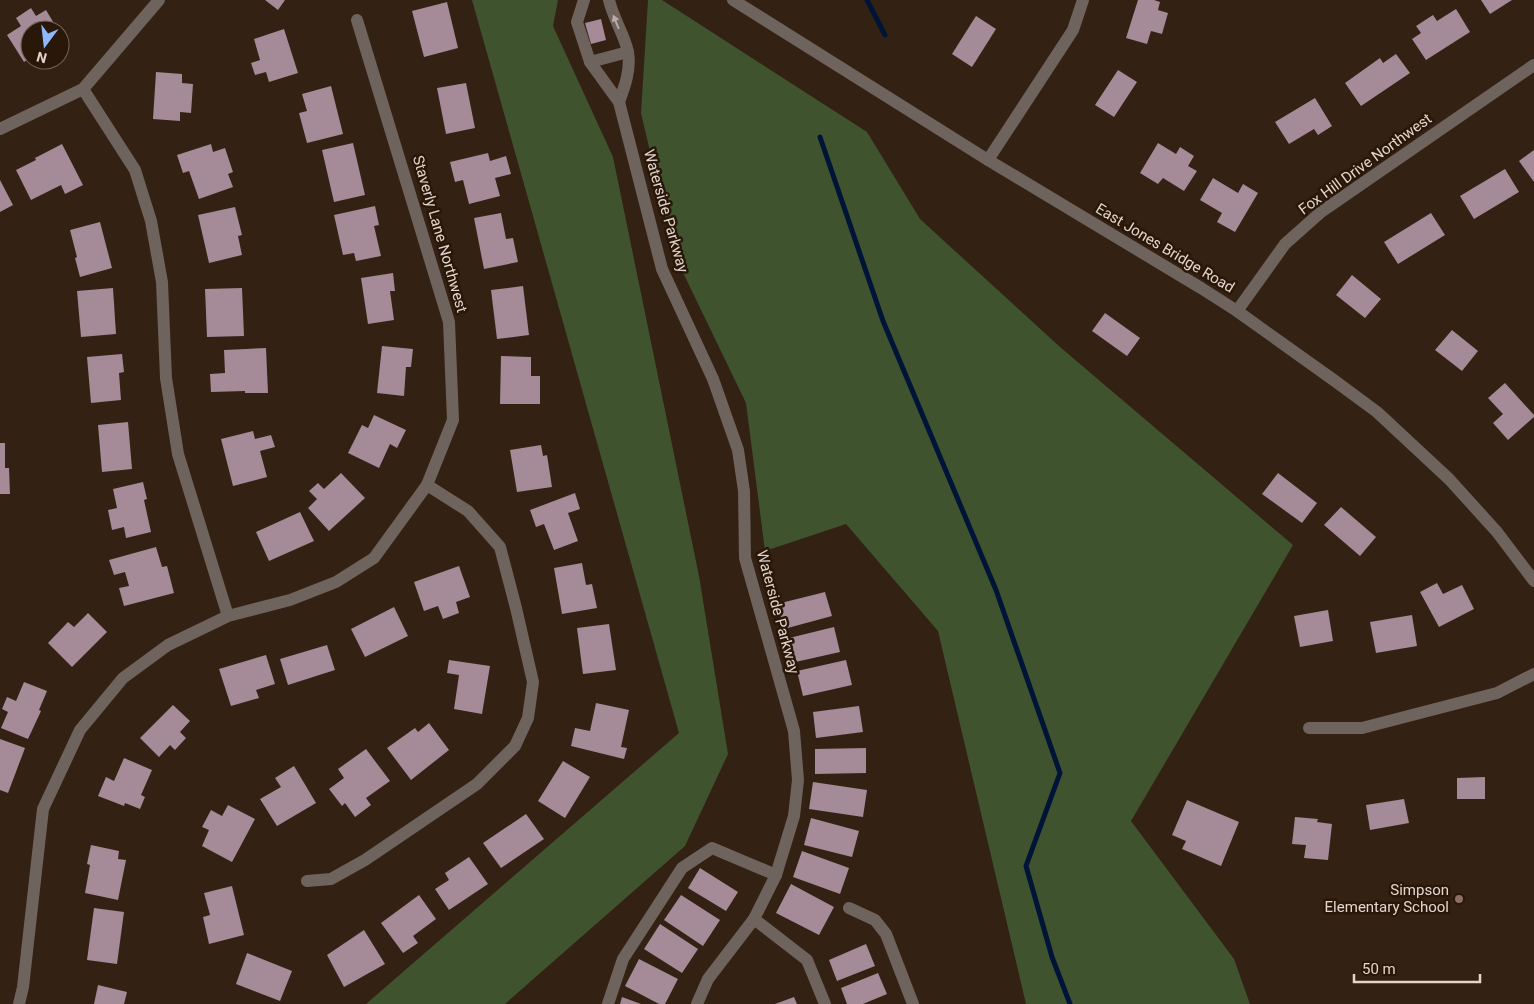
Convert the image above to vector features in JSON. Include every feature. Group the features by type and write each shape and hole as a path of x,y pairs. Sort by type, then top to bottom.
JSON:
{"street":[{"path":"0,129 83,89 160,0"},
{"name":"Waterside Parkway","path":"584,0 577,22 590,62 619,102 662,269 713,379 738,450 744,491 745,558 794,731 798,780 794,816 776,875 754,920 708,979 698,1004"},
{"path":"609,0 628,52 628,80 619,102"},
{"name":"East Jones Bridge Road","path":"733,0 988,160 1237,311 1377,412 1449,479 1497,532 1534,581"},
{"path":"988,160 1073,30 1082,0"},
{"name":"Staverly Lane Northwest","path":"19,1004 24,987 43,809 80,730 123,678 168,645 228,616 290,600 336,582 374,558 427,485 453,420 449,322 357,20"},
{"path":"590,62 628,52"},
{"name":"Fox Hill Drive Northwest","path":"1237,311 1285,244 1321,212 1534,65"},
{"path":"83,89 135,170 151,221 162,282 166,378 178,454 228,616"},
{"path":"307,881 331,879 366,860 477,784 515,746 528,718 533,682 500,547 468,511 427,485"},
{"path":"1309,728 1362,728 1498,694 1534,674"},
{"path":"608,1004 623,959 682,868 712,848 776,875"},
{"path":"849,908 875,920 886,934 914,1004"},
{"path":"754,920 808,960 825,1004"}],"green space":[{"path":"472,0 558,0 553,26 613,157 699,576 728,754 685,846 505,1004 366,1004 679,733"},
{"path":"648,0 662,0 867,132 920,219 1060,347 1293,545 1131,821 1234,959 1250,1004 1026,1004 938,631 846,524 765,551 746,403 674,254 641,113"}],"building":[{"path":"265,0 285,0 278,10"},
{"path":"1138,0 1160,2 1158,10 1168,13 1162,34 1151,31 1147,44 1126,38"},
{"path":"1481,0 1512,0 1490,14"},
{"path":"447,2 458,48 424,57 412,11"},
{"path":"31,8 36,16 46,10 52,20 20,20 20,24 16,18"},
{"path":"1456,9 1470,32 1426,60 1412,39 1421,33 1416,26 1433,15 1437,21"},
{"path":"976,16 996,29 972,67 952,54"},
{"path":"601,19 606,40 591,44 585,23"},
{"path":"20,27 20,56 7,35"},
{"path":"284,29 298,73 269,82 266,72 255,75 251,63 260,60 254,39"},
{"path":"1396,54 1410,73 1361,106 1345,83 1380,58 1383,63"},
{"path":"1118,70 1137,82 1114,117 1095,105"},
{"path":"156,72 182,74 182,83 193,84 191,113 180,112 180,121 153,119"},
{"path":"466,83 475,128 446,134 437,88"},
{"path":"331,86 343,134 307,143 299,113 307,111 302,94"},
{"path":"1315,98 1332,126 1318,135 1314,129 1289,144 1275,122"},
{"path":"353,143 365,195 334,202 322,150"},
{"path":"1158,143 1176,154 1180,147 1194,156 1188,166 1197,171 1184,191 1163,178 1158,184 1140,173"},
{"path":"62,144 83,185 65,194 61,185 31,200 16,170"},
{"path":"211,144 213,152 225,148 233,172 228,174 233,187 199,199 189,171 183,173 177,155"},
{"path":"1534,150 1534,182 1519,161"},
{"path":"488,153 490,161 506,156 511,174 495,178 500,196 469,204 463,180 455,182 450,162"},
{"path":"1505,169 1519,192 1474,219 1460,196"},
{"path":"1213,178 1238,193 1243,184 1258,193 1235,232 1217,222 1222,213 1200,200"},
{"path":"0,180 13,205 0,212"},
{"path":"375,206 379,225 374,226 381,256 356,261 354,253 343,255 334,215"},
{"path":"235,207 242,235 238,236 242,255 209,263 198,215"},
{"path":"501,213 506,239 513,238 518,262 484,269 474,218"},
{"path":"1431,213 1445,235 1398,264 1384,242"},
{"path":"100,222 112,268 80,277 70,230"},
{"path":"393,273 395,291 390,291 394,320 368,324 361,278"},
{"path":"1352,275 1381,299 1365,318 1336,295"},
{"path":"523,286 529,335 497,339 491,290"},
{"path":"113,288 116,334 81,337 77,291"},
{"path":"242,288 244,336 207,337 205,289"},
{"path":"1105,313 1140,338 1127,356 1092,331"},
{"path":"1452,330 1478,351 1462,371 1435,350"},
{"path":"382,346 413,349 411,367 406,367 404,396 377,393"},
{"path":"266,348 268,393 245,393 245,391 211,392 210,374 225,373 224,350"},
{"path":"122,354 124,372 119,373 121,400 91,403 87,357"},
{"path":"501,356 531,357 531,376 540,376 540,404 500,404"},
{"path":"1505,383 1534,415 1508,440 1493,423 1503,414 1488,398"},
{"path":"374,415 406,430 397,448 390,444 379,468 348,453 362,425 368,428"},
{"path":"128,422 132,469 102,472 98,425"},
{"path":"253,431 255,439 271,435 275,447 260,451 267,477 233,486 221,439"},
{"path":"0,443 5,443 5,468 9,468 10,494 0,494"},
{"path":"541,445 543,456 547,455 552,487 517,492 510,450"},
{"path":"341,473 365,498 329,531 308,508 317,499 309,491 318,483 324,489"},
{"path":"1278,473 1317,503 1302,523 1262,494"},
{"path":"143,482 147,499 144,500 151,532 126,538 124,527 112,530 108,510 117,508 113,489"},
{"path":"575,493 580,509 568,513 578,541 554,550 544,524 536,527 530,510"},
{"path":"1341,507 1376,537 1360,556 1324,525"},
{"path":"300,512 314,541 269,561 256,532"},
{"path":"156,547 162,567 167,566 174,593 124,606 119,588 129,586 125,572 114,575 109,560"},
{"path":"582,563 586,585 592,584 597,608 562,614 554,568"},
{"path":"459,566 470,597 456,602 459,613 443,619 438,606 424,611 414,582"},
{"path":"1437,583 1443,594 1462,585 1474,609 1439,627 1420,592"},
{"path":"825,592 832,616 784,629 777,604"},
{"path":"394,607 408,636 365,657 351,629"},
{"path":"1328,610 1333,641 1300,647 1294,616"},
{"path":"88,613 107,632 72,667 48,643 68,622 74,627"},
{"path":"1412,615 1417,646 1376,653 1370,622"},
{"path":"609,624 616,670 583,674 577,628"},
{"path":"834,627 840,652 791,663 785,639"},
{"path":"327,645 335,670 288,685 280,659"},
{"path":"266,655 275,684 256,690 259,698 231,706 219,669"},
{"path":"449,660 490,666 482,714 454,709 459,675 447,673"},
{"path":"846,660 852,685 803,696 797,671"},
{"path":"24,682 47,691 39,710 41,711 28,739 1,728 8,712 2,709 7,697 16,701"},
{"path":"596,703 629,710 621,747 627,748 624,759 571,746 575,728 590,731"},
{"path":"173,705 190,721 180,732 186,738 175,750 170,745 159,757 140,738"},
{"path":"859,706 863,732 816,738 813,712"},
{"path":"429,723 449,750 411,780 387,748 415,728 418,732"},
{"path":"0,739 25,748 8,793 0,790"},
{"path":"866,748 866,773 815,774 815,749"},
{"path":"366,749 390,781 366,798 371,805 355,817 345,803 342,806 329,789 344,778 338,769"},
{"path":"124,758 152,770 141,795 145,797 140,809 125,803 124,806 98,796 106,777 114,781"},
{"path":"563,761 590,777 565,818 538,801"},
{"path":"294,766 316,803 277,826 260,799 281,787 275,778"},
{"path":"1485,777 1485,799 1457,799 1457,778"},
{"path":"813,782 867,790 863,817 809,809"},
{"path":"1404,799 1409,823 1370,830 1366,805"},
{"path":"1187,800 1239,822 1221,866 1182,849 1186,841 1172,835"},
{"path":"228,805 255,819 232,862 202,846 209,830 202,827 211,810 222,816"},
{"path":"526,814 544,839 501,868 483,843"},
{"path":"1295,817 1318,819 1317,822 1332,824 1328,860 1304,858 1306,845 1292,844"},
{"path":"811,818 859,831 852,857 804,845"},
{"path":"91,845 119,851 118,859 126,860 118,900 85,893 90,865 87,864"},
{"path":"802,851 849,868 840,894 793,877"},
{"path":"469,857 488,884 449,910 435,889 449,880 445,873"},
{"path":"700,868 738,892 726,911 688,888"},
{"path":"791,884 834,907 819,935 776,913"},
{"path":"232,886 244,935 209,944 203,917 210,915 204,893"},
{"path":"419,895 436,919 413,936 418,943 403,953 381,923"},
{"path":"681,895 720,920 703,946 664,920"},
{"path":"94,908 124,912 117,964 87,960"},
{"path":"660,924 698,949 682,973 644,949"},
{"path":"364,930 385,964 344,987 327,955"},
{"path":"866,944 875,966 837,981 829,960"},
{"path":"247,953 292,971 280,1001 236,984"},
{"path":"639,959 678,979 665,1004 659,1004 625,986"},
{"path":"878,973 887,994 863,1004 847,1004 841,988"},
{"path":"98,985 127,992 124,1004 94,1004"},
{"path":"622,997 641,1004 620,1004"},
{"path":"794,997 797,1004 775,1004"}],"waterway":[{"path":"867,0 885,35"},
{"path":"820,137 883,321 996,590 1060,773 1026,866 1052,957 1070,1004"}],"place":[{"name":"Simpson Elementary School","path":"1459,899"}]}
